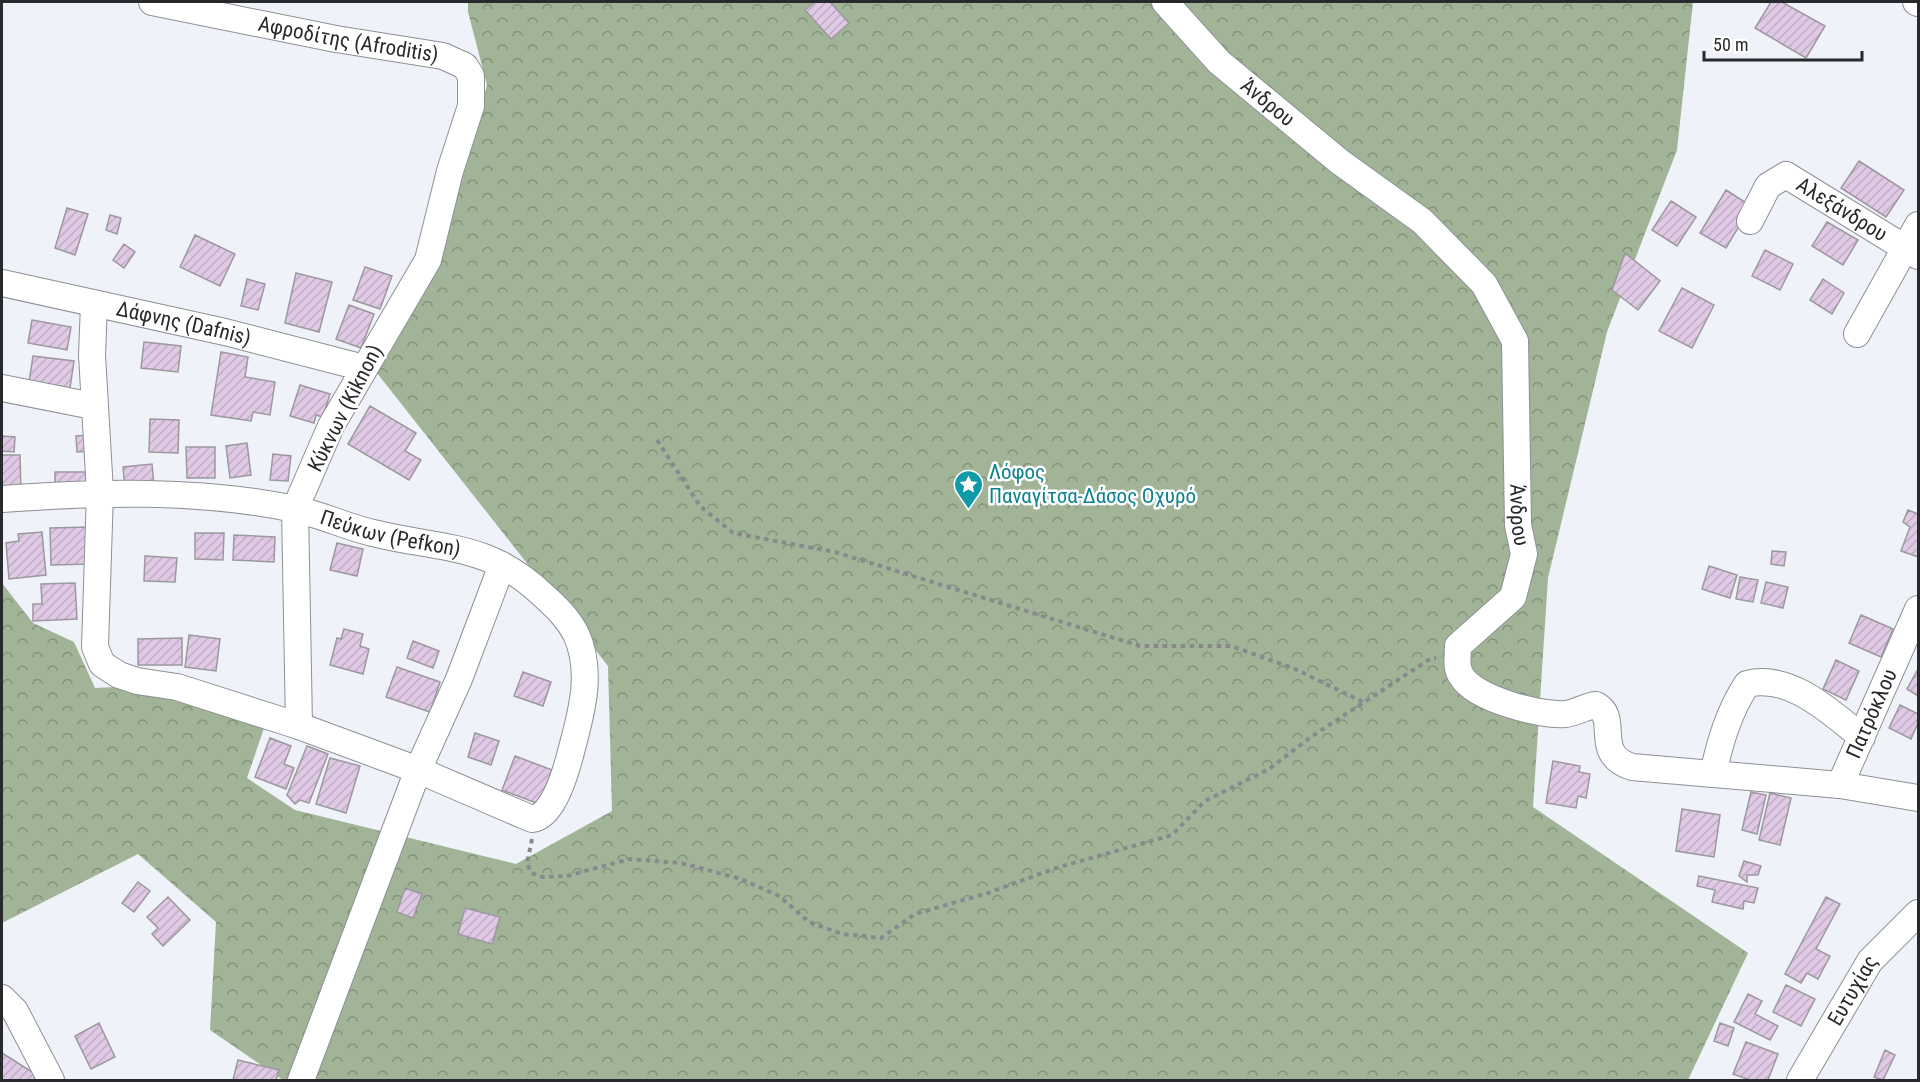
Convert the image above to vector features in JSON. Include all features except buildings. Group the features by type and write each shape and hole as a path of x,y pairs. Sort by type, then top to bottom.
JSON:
{"street":[{"name":"Αφροδίτης (Afroditis)","path":"152,2 336,39 457,60 465,66 471,76 471,106"},
{"name":"Άνδρου","path":"1165,2 1219,62 1340,162 1422,221 1485,284 1515,341 1518,525 1524,554 1513,597 1458,646"},
{"name":"Κύκνων (Kiknon)","path":"299,726 295,509 331,426 428,260 450,171 471,106"},
{"name":"Αλεξάνδρου","path":"1750,221 1768,186 1786,175 1913,252"},
{"path":"1857,334 1913,252 1918,225"},
{"name":"Δάφνης (Dafnis)","path":"2,283 225,332 364,368"},
{"path":"94,304 93,406 100,492 95,647 102,664 119,675 137,681 177,687 299,726 418,770 526,817 546,810"},
{"path":"2,388 93,406"},
{"name":"Πεύκων (Pefkon)","path":"2,499 100,492 218,499 295,509 374,534 469,550 523,576 561,612 575,632 582,649 584,701 570,756 546,810"},
{"path":"301,1080 418,770 459,679 502,565"},
{"name":"Πατρόκλου","path":"1840,785 1912,641 1918,609"},
{"path":"1458,646 1457,668 1460,676 1468,686 1482,693 1546,714 1579,712 1592,705 1600,708 1606,720 1608,746 1612,756 1620,763 1632,767 1840,785 1918,798"},
{"path":"1713,774 1720,744 1737,700 1747,684 1762,680 1788,687 1818,703 1862,737"},
{"name":"Ευτυχίας","path":"1800,1080 1870,960 1918,913"},
{"path":"2,998 15,1011 51,1080"}],"path":[{"path":"657,440 700,506 733,533 835,552 1140,646 1231,646 1293,668 1363,702"},
{"path":"546,810 530,848 527,863 531,873 543,877 567,876 630,859 681,863 741,879 779,896 809,922 842,934 881,938 915,914 988,893 1056,868 1172,835 1205,801 1269,769 1363,702 1430,659 1441,658 1458,646"}],"green space":[{"path":"468,2 1693,2 1677,150 1607,332 1548,578 1533,807 1748,953 1688,1080 283,1080 210,1030 216,922 138,854 2,923 2,583 33,623 74,642 95,688 158,685 264,728 247,778 295,810 516,864 612,811 608,666 373,368 454,205 487,85 468,12"}],"place":[{"name":"Λόφος Παναγίτσα-Δάσος Οχυρό","path":"968,510"}]}
